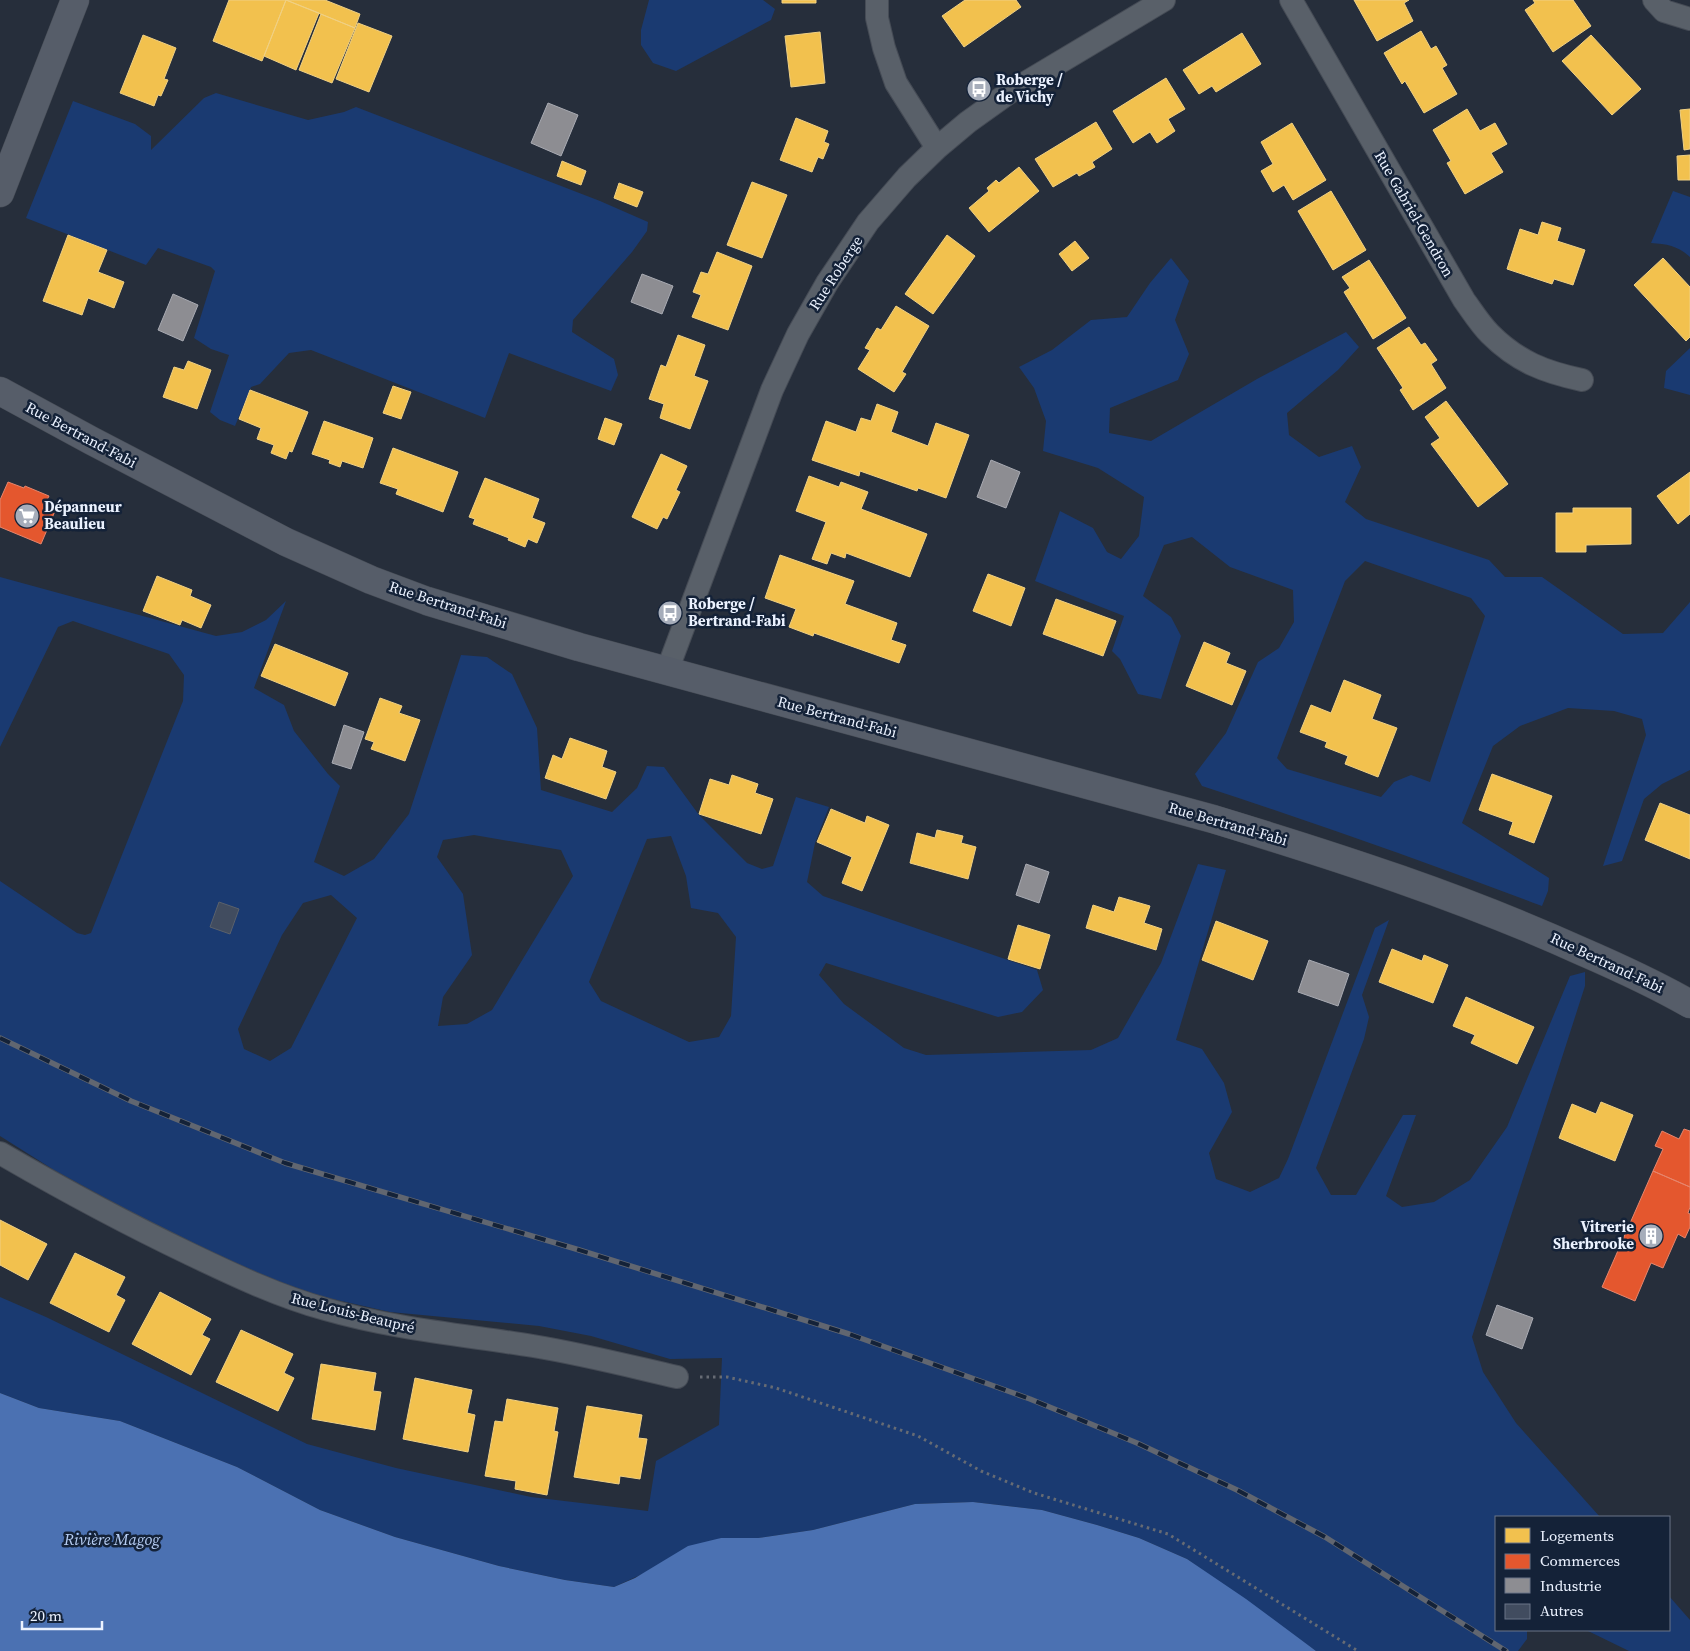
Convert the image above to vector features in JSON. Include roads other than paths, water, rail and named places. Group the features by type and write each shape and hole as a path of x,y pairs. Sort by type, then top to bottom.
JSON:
{"street":[{"path":"0,192 75,0"},
{"path":"877,0 877,18 884,48 896,83 936,148"},
{"name":"Rue Roberge","path":"667,671 772,390 798,334 827,283 868,222 907,177 936,148 968,122 1010,92 1164,0"},
{"name":"Rue Gabriel-Gendron","path":"1290,0 1464,300 1489,333 1531,365 1557,375 1582,380"},
{"path":"1654,0 1664,11 1690,19"},
{"name":"Rue Bertrand-Fabi","path":"0,391 286,542 371,580 427,601 667,671 1213,819 1364,866 1456,898 1531,928 1666,990 1690,1004"},
{"name":"Rue Louis-Beaupré","path":"0,1153 51,1183 150,1235 283,1296 326,1310 382,1324 588,1356 677,1377"}],"water":[{"name":"Rivière Magog","path":"0,1393 39,1408 120,1421 237,1467 320,1510 395,1537 499,1566 565,1580 614,1587 635,1578 688,1546 721,1538 758,1538 813,1530 915,1504 973,1502 1042,1510 1139,1538 1187,1559 1246,1599 1316,1651 0,1651"}],"railway":[{"path":"0,1038 131,1101 285,1163 576,1249 849,1334 1030,1399 1137,1443 1237,1490 1325,1537 1506,1651"}],"place":[{"name":"Roberge / de Vichy","path":"979,89"},
{"name":"Dépanneur Beaulieu","path":"27,516"},
{"name":"Roberge / Bertrand-Fabi","path":"670,613"},
{"name":"Vitrerie Sherbrooke","path":"1651,1236"}]}
